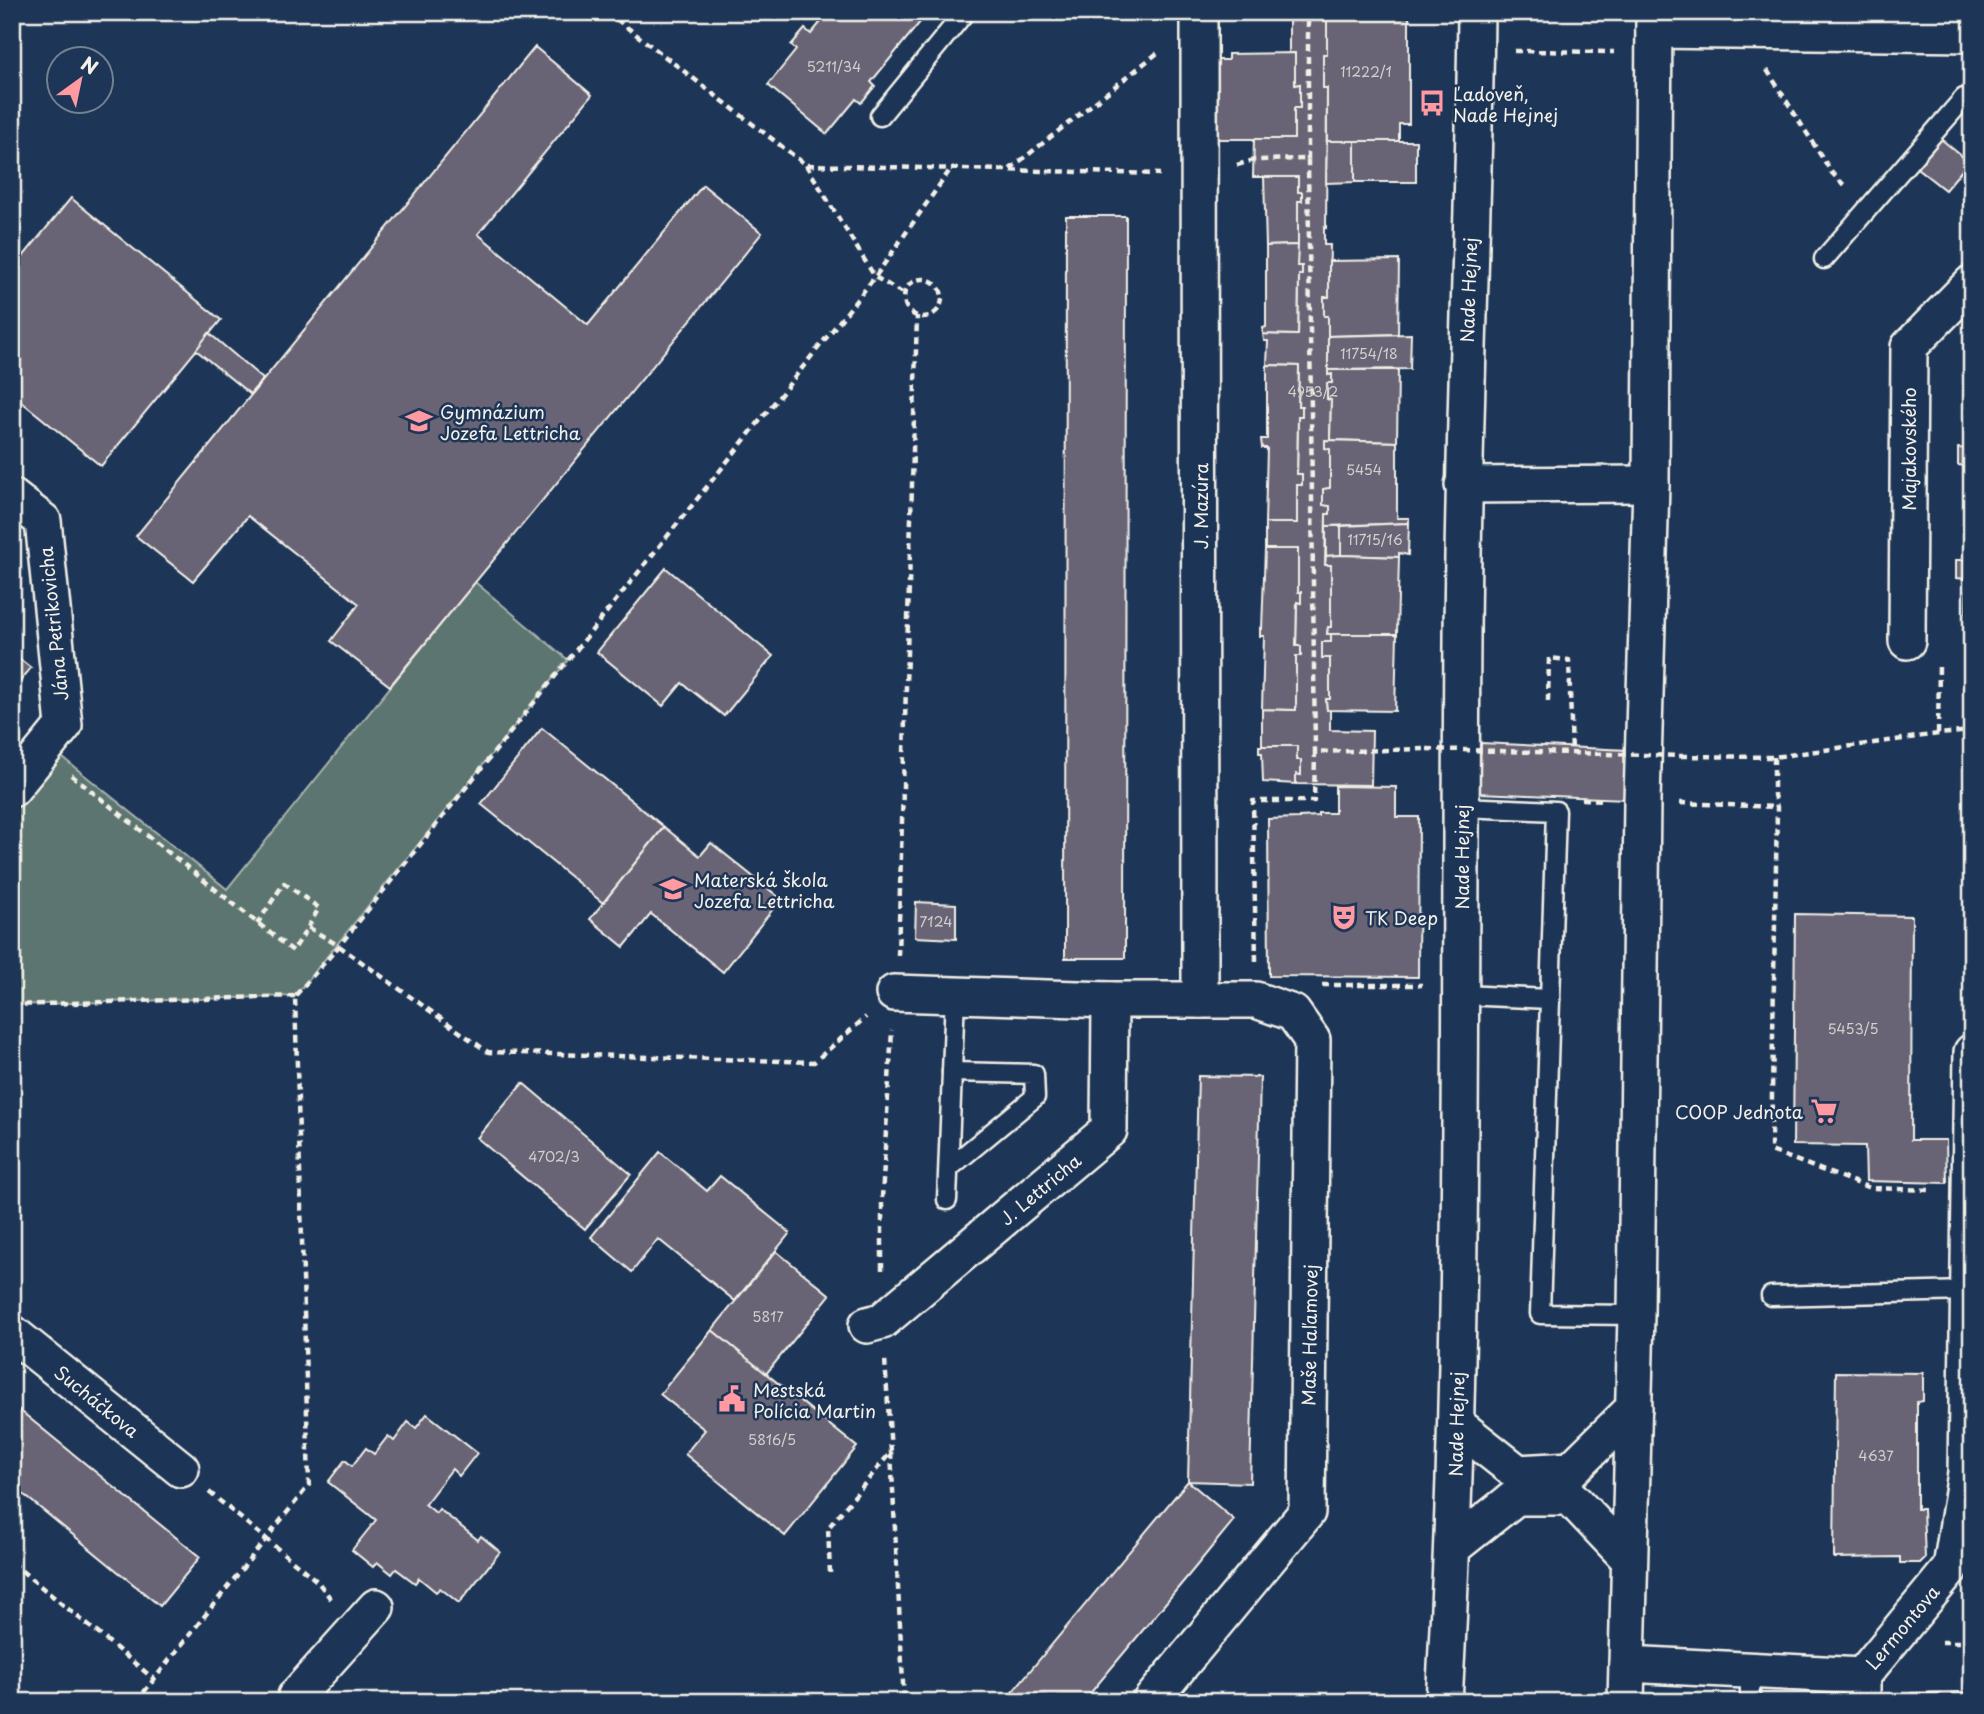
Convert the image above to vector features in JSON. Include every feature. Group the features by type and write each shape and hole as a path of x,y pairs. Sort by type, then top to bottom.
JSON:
{"street":[{"name":"Nade Hejnej","path":"1444,1702 1453,1547 1456,1424 1462,995 1463,485 1476,12"},
{"name":"J. Mazúra","path":"1199,16 1200,1000"},
{"path":"1626,1702 1651,484 1654,32 1743,30 1972,34"},
{"name":"Majakovského","path":"1923,647 1909,347 1972,283"},
{"path":"1463,485 1651,484"},
{"name":"Jána Petrikovicha","path":"12,496 43,521 64,725 12,789"},
{"path":"896,977 955,995 1200,1000"},
{"name":"J. Lettricha","path":"867,1325 882,1321 1109,1130 1110,1000"},
{"name":"Maše Haľamovej","path":"1150,1702 1307,1511 1312,1040 1293,1013 1256,1000 1200,1000"},
{"name":"Lermontova","path":"1862,1689 1951,1568 1969,1473 1968,1292 1972,1052"},
{"name":"Sucháčkova","path":"12,1333 181,1469"},
{"path":"1456,1424 1518,1473 1571,1470 1634,1408"},
{"path":"1453,1547 1516,1497 1570,1497 1628,1558"},
{"path":"296,1702 296,1696 366,1618"},
{"path":"1627,1664 1750,1686 1862,1689"}],"lane":[{"path":"880,116 965,12"},
{"path":"1824,259 1964,98 1972,99"},
{"path":"1461,807 1556,811 1540,1314 1636,1315"},
{"path":"947,1199 955,995"},
{"path":"1462,995 1550,999"},
{"path":"949,1168 1034,1097 1034,1073 952,1072"},
{"path":"1771,1296 1968,1292"}],"path":[{"path":"1256,1000 1253,801 1314,801 1308,12"},
{"path":"1009,170 1199,16"},
{"path":"1743,30 1832,173 1869,207"},
{"path":"1475,51 1654,32"},
{"path":"1254,160 1308,159"},
{"path":"806,165 875,277 904,294"},
{"path":"136,1702 265,1536 309,1485 295,996 339,946 875,277 950,170"},
{"path":"928,279 940,288 942,304 932,316 917,316 906,307 904,294 913,281 928,279"},
{"path":"308,927 488,1052 814,1062 896,977 917,316"},
{"path":"1923,647 1938,734"},
{"path":"1548,701 1549,658 1569,660 1572,753"},
{"path":"1315,752 1427,748 1774,757 1938,734 1972,732"},
{"path":"42,752 257,924 293,951 319,908 284,883 257,924"},
{"path":"1774,757 1774,795 1777,807 1771,1152 1870,1188 1970,1172"},
{"path":"1643,802 1777,807"},
{"path":"1312,985 1429,985"},
{"path":"12,1006 295,996"},
{"path":"891,1452 904,1702"},
{"path":"181,1469 366,1618"},
{"path":"12,1563 154,1679"},
{"path":"1936,1642 1972,1642"}],"green space":[{"path":"475,582 568,660 295,996 12,1005 12,813 58,754 227,889"}],"building":[{"path":"829,12 935,12 929,19 925,16 871,82 875,86 861,103 856,99 827,134 768,85 796,50 791,45 805,29 811,34"},
{"path":"1289,12 1327,12 1327,54 1323,54 1323,88 1327,88 1324,245 1330,245 1329,297 1324,297 1324,316 1328,316 1328,375 1332,374 1332,383 1327,383 1327,399 1331,400 1330,440 1325,440 1325,448 1330,449 1330,488 1323,489 1323,505 1330,506 1330,514 1326,514 1325,565 1331,565 1331,627 1328,627 1327,634 1331,634 1331,642 1322,642 1322,658 1330,658 1330,699 1326,699 1327,710 1330,710 1330,730 1372,731 1371,785 1296,784 1296,774 1301,775 1297,746 1262,746 1262,709 1296,710 1296,656 1301,656 1301,646 1296,646 1297,602 1301,603 1301,592 1298,592 1298,549 1265,549 1265,523 1297,523 1297,485 1302,485 1302,474 1297,474 1298,416 1302,416 1302,406 1298,406 1299,366 1267,365 1268,341 1264,341 1263,334 1298,335 1299,275 1302,275 1302,266 1297,266 1298,201 1302,201 1302,192 1298,192 1298,177 1253,177 1254,139 1294,139 1294,108 1300,108 1300,84 1295,85 1295,53 1289,53"},
{"path":"1327,12 1409,12 1409,124 1399,124 1399,141 1327,141 1327,88 1323,88 1323,54 1327,54"},
{"name":"Gymnázium Jozefa Lettricha","path":"535,47 592,95 478,234 588,325 703,185 762,233 390,686 331,641 359,604 248,516 193,581 136,536"},
{"path":"1295,53 1295,85 1300,84 1300,108 1294,108 1294,139 1214,139 1214,60 1228,60 1228,54"},
{"path":"1941,139 1969,162 1945,190 1917,168"},
{"path":"1327,141 1355,141 1355,182 1326,183"},
{"path":"1355,141 1416,141 1416,182 1355,182"},
{"path":"1264,177 1298,177 1298,192 1302,192 1302,201 1298,201 1298,245 1266,246"},
{"path":"71,198 221,320 101,466 12,394 12,270"},
{"path":"1066,216 1126,216 1125,958 1065,958"},
{"path":"1298,245 1297,266 1302,266 1302,275 1299,275 1298,335 1263,334 1263,328 1266,327 1266,246"},
{"path":"1399,260 1398,334 1328,336 1324,297 1329,297 1329,261"},
{"path":"209,333 263,379 250,394 196,350"},
{"path":"1411,334 1410,369 1328,370 1328,336"},
{"path":"1267,365 1299,366 1298,406 1302,406 1302,416 1298,416 1297,474 1302,474 1302,485 1297,485 1297,523 1265,523 1267,448 1262,448 1261,439 1267,439"},
{"path":"1328,370 1398,370 1397,442 1330,440 1331,400 1327,399 1327,383 1332,383 1332,374 1328,375"},
{"path":"1969,399 1972,399 1972,625 1966,625 1967,579 1956,578 1956,560 1967,560 1968,466 1958,465 1958,448 1969,449"},
{"path":"1325,440 1397,442 1397,518 1409,518 1409,523 1326,526 1326,514 1330,514 1330,506 1323,505 1323,489 1330,488 1330,449 1325,448"},
{"path":"1409,523 1408,555 1341,555 1341,526"},
{"path":"1326,526 1341,526 1341,555 1326,556"},
{"path":"1265,549 1298,549 1298,592 1301,592 1301,603 1297,602 1296,646 1301,646 1301,656 1296,656 1296,710 1262,709 1264,636 1260,636 1260,628 1262,629"},
{"path":"1326,556 1399,557 1397,634 1327,634 1328,627 1331,627 1331,565 1325,565"},
{"path":"666,568 773,656 724,716 682,683 663,706 597,652"},
{"path":"1331,634 1397,634 1395,711 1327,710 1326,699 1330,699 1330,658 1322,658 1322,642 1331,642"},
{"path":"12,653 31,668 12,691"},
{"path":"542,728 664,827 603,903 481,804"},
{"path":"1481,743 1628,750 1626,799 1479,793"},
{"path":"1259,746 1297,746 1301,775 1296,774 1296,784 1263,782 1262,753 1259,753"},
{"name":"TK Deep","path":"1335,786 1396,787 1396,817 1419,817 1418,977 1269,976 1268,819 1335,813"},
{"path":"664,827 700,856 711,843 781,899 723,972 651,914 624,947 590,919"},
{"path":"916,902 956,904 956,939 915,937"},
{"path":"1795,914 1912,916 1911,1140 1946,1140 1947,1183 1866,1181 1865,1146 1793,1145"},
{"path":"1198,1076 1260,1077 1250,1483 1188,1481"},
{"path":"523,1083 631,1174 585,1229 477,1138"},
{"path":"660,1152 707,1191 720,1176 790,1233 735,1301 658,1239 632,1272 591,1237"},
{"path":"776,1251 830,1295 766,1374 712,1330"},
{"path":"712,1330 857,1447 785,1536 685,1454 705,1430 660,1394"},
{"path":"1836,1372 1923,1373 1923,1401 1917,1402 1917,1509 1923,1509 1925,1558 1920,1563 1900,1563 1900,1557 1834,1558"},
{"path":"12,1404 200,1557 160,1606 12,1485"},
{"path":"427,1414 477,1453 459,1476 452,1469 425,1504 436,1513 439,1509 478,1540 481,1536 500,1552 459,1603 440,1588 436,1592 419,1578 415,1583 396,1569 392,1574 377,1562 373,1567 352,1550 376,1520 328,1482 345,1460 352,1466 366,1448 374,1454 388,1436 394,1441 408,1422 416,1428"},
{"path":"1188,1481 1234,1520 1193,1570 1083,1702 1004,1702"},
{"path":"1967,1692 1967,1702 1911,1702 1911,1693"}],"place":[{"name":"Ľadoveň, Nade Hejnej","path":"1432,103"},
{"name":"Gymnázium Jozefa Lettricha","path":"419,421"},
{"name":"Materská škola Jozefa Lettricha","path":"673,889"},
{"name":"TK Deep","path":"1344,917"},
{"name":"COOP Jednota","path":"1824,1111"},
{"name":"Mestská Polícia Martin","path":"732,1399"}]}
